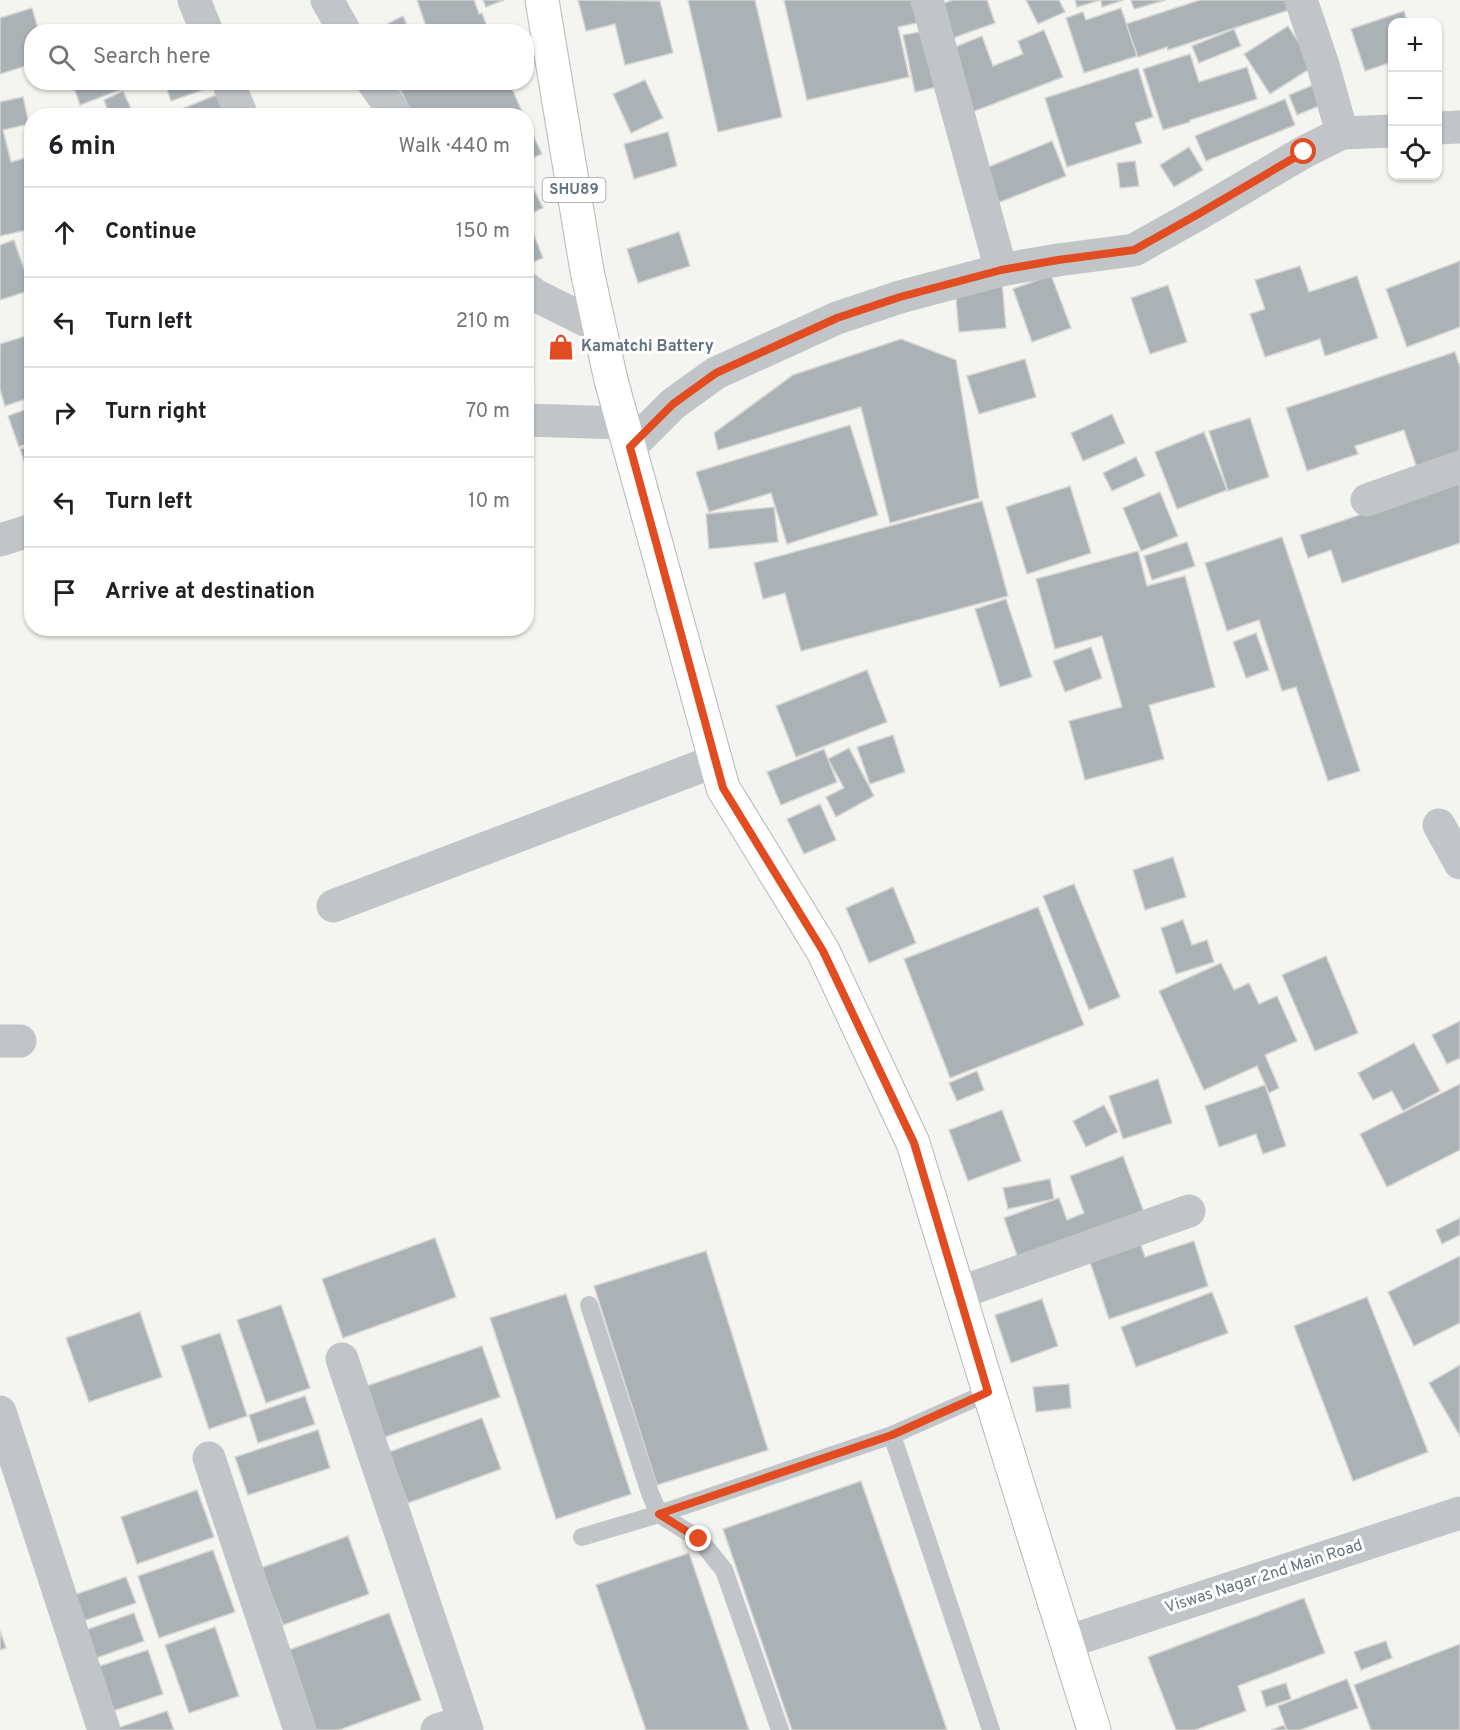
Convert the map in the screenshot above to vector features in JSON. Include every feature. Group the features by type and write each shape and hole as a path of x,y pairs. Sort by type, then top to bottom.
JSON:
{"main road":[{"name":"SHU89","path":"542,0 587,271 611,380 723,788 823,951 914,1143 988,1392 1094,1730"}],"street":[{"path":"194,0 204,24"},
{"path":"327,0 340,24"},
{"path":"927,0 1001,270"},
{"path":"1301,0 1323,65 1342,133"},
{"path":"231,90 239,108"},
{"path":"379,90 391,108"},
{"path":"1442,128 1460,127"},
{"path":"534,421 627,435 716,373 837,318 900,297 1001,270 1134,250 1304,152 1342,133 1388,131"},
{"path":"534,294 599,327"},
{"path":"1367,500 1460,467"},
{"path":"333,906 715,761"},
{"path":"1439,825 1460,863"},
{"path":"960,1293 1189,1211"},
{"path":"342,1359 456,1727"},
{"path":"0,1412 104,1730"},
{"path":"209,1458 300,1730"},
{"name":"Viswas Nagar 2nd Main Road","path":"1067,1642 1460,1513"}],"lane":[{"path":"589,1305 650,1493 659,1514 699,1539 724,1569 780,1730"},
{"path":"582,1537 659,1514 892,1435 988,1392"},
{"path":"892,1435 991,1730"}],"building":[{"path":"417,0 474,0 479,14 482,13 486,24 425,24"},
{"path":"483,0 504,0 486,7"},
{"path":"578,0 660,1 673,53 625,65 615,24 586,31"},
{"path":"688,0 755,0 782,117 718,132"},
{"path":"784,0 912,0 917,23 898,27 909,77 807,100"},
{"path":"953,0 987,0 995,23 947,40 935,6"},
{"path":"1026,0 1059,0 1065,12 1038,24"},
{"path":"1075,0 1101,0 1077,7"},
{"path":"1101,0 1124,0 1102,7"},
{"path":"1131,0 1166,0 1134,9"},
{"path":"1200,0 1286,0 1289,10 1168,50 1167,47 1138,57 1126,24"},
{"path":"32,8 37,24 24,24 24,66 0,74 0,18"},
{"path":"1121,8 1137,56 1084,73 1066,18 1083,12 1086,20"},
{"path":"1404,11 1406,18 1388,18 1388,63 1365,71 1351,29"},
{"path":"403,16 406,24 387,24"},
{"path":"1288,26 1314,66 1270,94 1244,54"},
{"path":"1234,29 1241,46 1199,63 1192,46"},
{"path":"1044,30 1063,77 967,114 943,52 982,36 993,66 1023,54 1018,41"},
{"path":"925,31 937,87 915,92 903,35"},
{"path":"1190,54 1199,82 1247,67 1257,99 1163,130 1143,69"},
{"path":"1138,68 1153,117 1135,123 1142,143 1067,167 1045,98"},
{"path":"645,80 663,118 631,133 613,94"},
{"path":"1318,83 1326,103 1297,115 1289,95"},
{"path":"75,90 120,90 80,105"},
{"path":"167,90 203,90 171,101"},
{"path":"401,90 513,90 520,108 409,108"},
{"path":"123,91 131,108 107,108 104,100"},
{"path":"221,93 227,108 184,108"},
{"path":"23,97 25,108 24,125 3,130 11,162 24,158 24,231 0,236 0,102"},
{"path":"1285,99 1295,125 1206,161 1195,136"},
{"path":"668,132 677,166 634,179 624,144"},
{"path":"534,138 542,154 534,158"},
{"path":"1052,141 1066,176 995,204 981,170"},
{"path":"1189,147 1203,170 1174,187 1160,165"},
{"path":"1135,161 1139,186 1120,188 1117,163"},
{"path":"534,189 543,208 534,212"},
{"path":"679,232 690,266 638,283 627,249"},
{"path":"534,235 543,258 534,262"},
{"path":"14,240 24,269 24,292 0,300 0,245"},
{"path":"1460,261 1460,327 1407,347 1386,289"},
{"path":"1300,266 1309,292 1357,276 1378,338 1325,356 1320,339 1265,357 1250,314 1265,309 1255,280"},
{"path":"1051,275 1071,328 1032,342 1013,289"},
{"path":"1002,283 1006,328 959,332 955,287"},
{"path":"1168,285 1187,342 1150,354 1131,298"},
{"path":"24,336 24,400 5,406 0,389 0,344"},
{"path":"901,339 956,360 979,498 890,523 861,407 718,450 714,433 793,375"},
{"path":"1455,352 1460,367 1460,457 1418,471 1404,430 1355,446 1358,454 1307,471 1286,408"},
{"path":"1025,359 1036,397 979,414 967,376"},
{"path":"24,410 24,445 19,447 8,416"},
{"path":"1112,414 1125,443 1083,461 1071,433"},
{"path":"1250,418 1269,477 1228,491 1209,431"},
{"path":"850,425 878,515 787,544 771,493 709,512 696,472"},
{"path":"1204,432 1227,490 1177,509 1155,452"},
{"path":"24,448 24,461 20,449"},
{"path":"1136,457 1145,476 1112,491 1103,473"},
{"path":"1460,481 1460,543 1342,583 1331,550 1308,558 1300,535"},
{"path":"1070,486 1091,553 1027,574 1006,507"},
{"path":"1160,492 1178,536 1141,551 1123,508"},
{"path":"982,501 1008,596 801,651 785,593 763,599 754,563"},
{"path":"774,507 778,542 709,549 706,514"},
{"path":"1282,537 1360,771 1328,781 1296,687 1282,691 1259,620 1227,631 1205,563"},
{"path":"1187,542 1195,566 1152,580 1144,556"},
{"path":"1138,551 1147,586 1185,576 1215,687 1149,705 1164,759 1085,780 1069,721 1122,707 1102,636 1055,649 1036,579"},
{"path":"1006,599 1032,677 1000,687 975,609"},
{"path":"1256,633 1269,670 1246,678 1233,642"},
{"path":"1091,647 1102,678 1065,692 1053,661"},
{"path":"867,670 887,722 796,757 776,706"},
{"path":"893,735 905,772 870,784 857,747"},
{"path":"849,748 874,796 836,817 826,797 844,788 828,759"},
{"path":"824,749 837,782 781,805 767,772"},
{"path":"820,804 836,840 804,854 787,819"},
{"path":"1173,857 1186,897 1145,910 1133,870"},
{"path":"1074,884 1120,997 1089,1010 1043,896"},
{"path":"893,887 916,943 869,963 846,908"},
{"path":"1038,907 1084,1025 950,1078 904,959"},
{"path":"1183,920 1192,945 1207,940 1214,962 1176,974 1161,928"},
{"path":"1326,956 1358,1033 1315,1051 1282,975"},
{"path":"1221,963 1234,990 1249,983 1259,1004 1277,996 1297,1041 1265,1055 1279,1088 1269,1093 1257,1066 1204,1090 1159,991"},
{"path":"1460,1021 1460,1058 1447,1064 1432,1035"},
{"path":"1414,1043 1440,1091 1403,1111 1392,1091 1373,1100 1358,1073"},
{"path":"977,1071 984,1090 957,1101 949,1083"},
{"path":"1158,1079 1172,1123 1123,1139 1109,1096"},
{"path":"1460,1084 1460,1150 1387,1187 1360,1134"},
{"path":"1265,1085 1286,1146 1263,1154 1256,1134 1219,1147 1205,1106"},
{"path":"1104,1105 1118,1132 1086,1147 1073,1121"},
{"path":"1002,1110 1021,1161 968,1181 949,1130"},
{"path":"1123,1156 1145,1215 1019,1261 1004,1218 1059,1198 1067,1220 1084,1213 1070,1176"},
{"path":"1050,1179 1054,1199 1008,1209 1003,1188"},
{"path":"1460,1218 1460,1235 1442,1244 1436,1230"},
{"path":"435,1238 456,1297 343,1338 322,1279"},
{"path":"1194,1241 1208,1286 1109,1319 1089,1259 1140,1243 1145,1257"},
{"path":"706,1251 768,1450 657,1485 594,1286"},
{"path":"1460,1256 1460,1323 1414,1346 1388,1292"},
{"path":"1212,1292 1228,1333 1136,1367 1121,1327"},
{"path":"566,1294 631,1494 556,1519 490,1318"},
{"path":"1367,1297 1428,1452 1353,1481 1294,1326"},
{"path":"1042,1299 1058,1346 1011,1363 995,1315"},
{"path":"281,1305 310,1388 266,1403 237,1320"},
{"path":"140,1312 162,1377 89,1402 66,1338"},
{"path":"220,1333 247,1416 209,1429 181,1346"},
{"path":"482,1346 500,1397 382,1438 364,1387"},
{"path":"1460,1365 1460,1436 1429,1383"},
{"path":"1069,1384 1071,1408 1036,1412 1033,1387"},
{"path":"305,1396 315,1424 258,1443 249,1415"},
{"path":"482,1418 501,1469 408,1503 389,1452"},
{"path":"318,1430 330,1468 248,1495 235,1457"},
{"path":"861,1481 947,1730 792,1730 723,1529"},
{"path":"197,1490 214,1537 137,1564 121,1517"},
{"path":"348,1536 369,1594 283,1625 261,1568"},
{"path":"213,1550 235,1612 159,1638 138,1576"},
{"path":"689,1553 749,1730 646,1730 596,1585"},
{"path":"126,1577 136,1603 83,1621 74,1595"},
{"path":"1304,1598 1325,1653 1238,1686 1246,1711 1195,1730 1176,1730 1148,1657"},
{"path":"134,1613 144,1641 96,1658 86,1630"},
{"path":"389,1613 421,1700 339,1730 309,1730 281,1653"},
{"path":"215,1627 239,1696 189,1713 165,1645"},
{"path":"0,1631 6,1648 0,1650"},
{"path":"1386,1641 1392,1658 1361,1670 1354,1652"},
{"path":"1460,1644 1460,1730 1371,1730 1354,1685"},
{"path":"148,1650 163,1694 110,1712 94,1668"},
{"path":"1347,1679 1358,1708 1300,1730 1287,1730 1278,1706"},
{"path":"1286,1683 1291,1699 1266,1707 1261,1691"},
{"path":"167,1711 174,1730 112,1730"},
{"path":"1284,1725 1286,1730 1271,1730"}],"place":[{"name":"Kamatchi Battery","path":"561,347"}],"route":[{"path":"699,1539 659,1514 892,1435 988,1392 914,1143 823,951 723,788 630,447 673,404 716,373 837,318 900,297 1001,270 1134,250 1304,152"}]}
